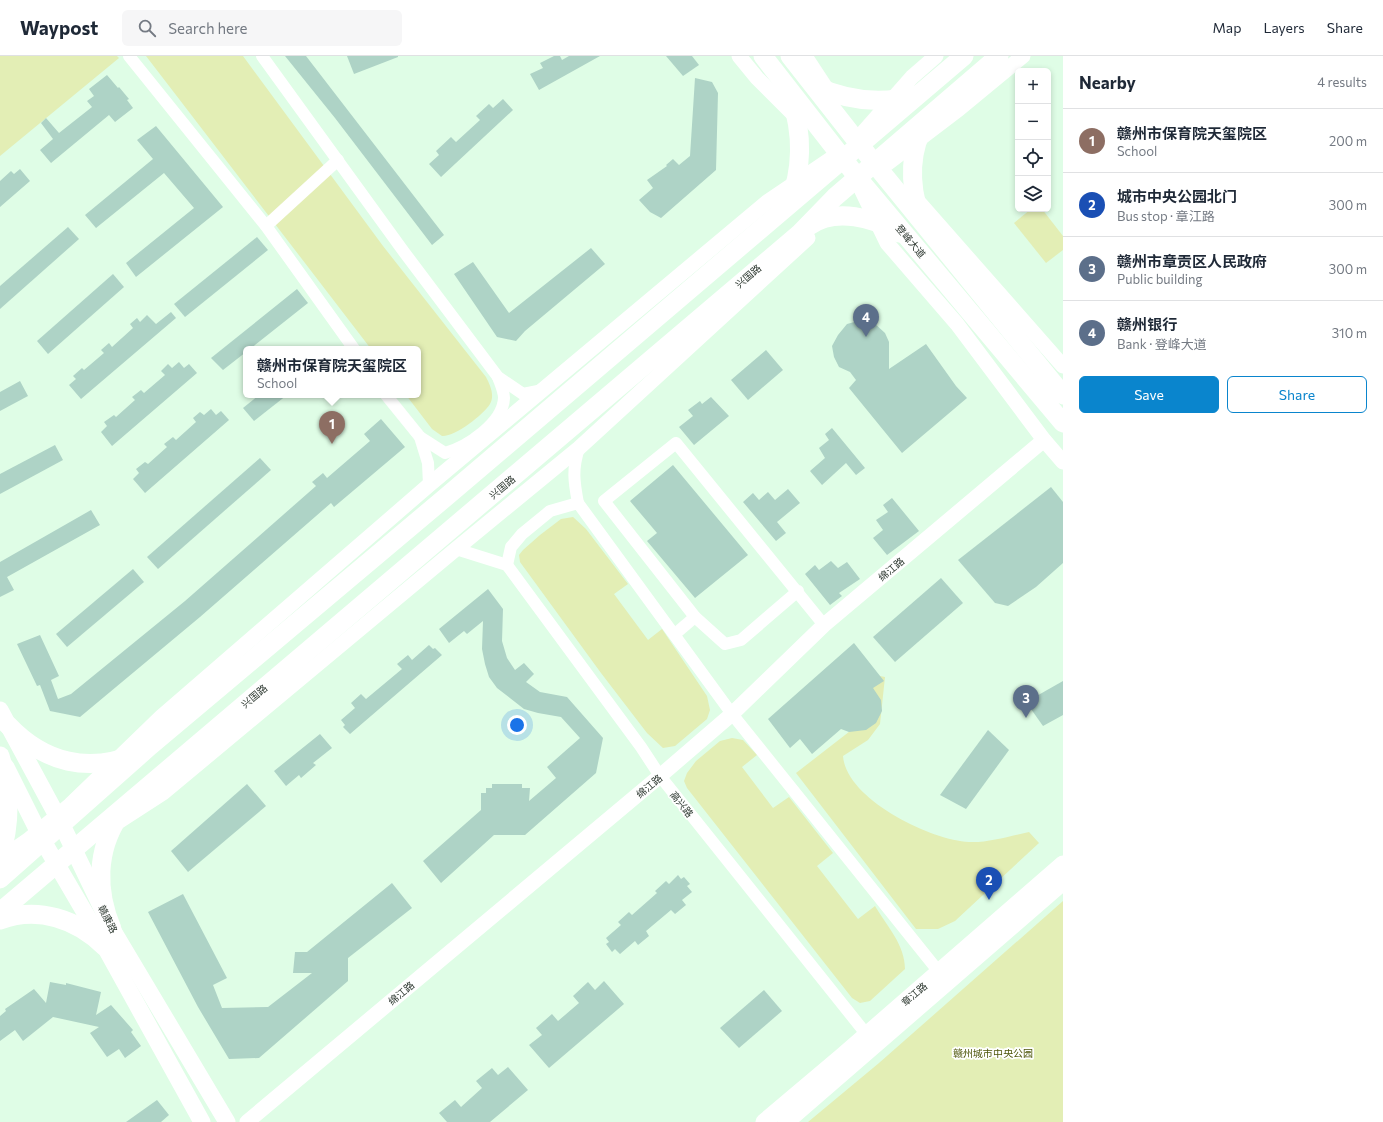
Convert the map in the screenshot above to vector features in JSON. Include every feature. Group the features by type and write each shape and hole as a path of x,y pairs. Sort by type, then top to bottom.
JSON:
{"main road":[{"name":"登峰大道","path":"763,56 859,182 1063,423"},
{"name":"登峰大道","path":"790,56 821,88 924,225 1063,395"},
{"path":"0,879 40,836 150,746 446,497 789,204 839,157 918,95 964,56"},
{"name":"兴国路","path":"3,919 141,791 798,234 835,197 859,182 932,113 999,56"},
{"path":"785,84 797,118 801,154 796,183 789,204"},
{"path":"821,88 860,100 892,100 918,95"},
{"path":"924,225 915,198 912,172 919,139 932,113"},
{"path":"798,234 815,222 827,218 854,217 878,222 892,228 913,244"},
{"path":"4,718 17,735 38,750 63,760 89,764 116,761 150,746"},
{"name":"赣康路","path":"4,718 60,821 112,929 226,1122"},
{"path":"0,755 7,783 9,811 6,834 0,858"},
{"name":"赣康路","path":"0,755 40,836 105,947 202,1122"},
{"path":"112,929 103,903 100,876 104,848 113,826 122,812 141,791"},
{"name":"章江路","path":"764,1122 867,1035 1063,864"},
{"name":"章江路","path":"786,1122 1063,882"},
{"path":"3,919 40,914 64,920 86,930 105,947"}],"street":[{"path":"129,56 266,226 352,346"},
{"path":"262,56 404,252 498,377 523,394 543,390"},
{"path":"60,821 116,761 160,717 429,486 767,202 839,157 757,78 739,56"},
{"path":"805,56 821,88"},
{"path":"860,140 912,76 936,56"},
{"path":"1023,56 959,109 919,139 879,164 931,215 1063,366"},
{"path":"266,226 338,160"},
{"path":"75,852 163,793 456,549 580,448 827,218 859,182 887,243 957,324 1044,440 1063,462"},
{"path":"388,398 420,437 445,453 457,450 480,434 501,414 504,397 498,377"},
{"path":"420,437 428,463 429,486"},
{"name":"绵江路","path":"247,1122 660,776 732,714 824,625 1044,440"},
{"path":"798,591 741,640 725,644 695,617 604,501 676,443 798,591 824,625"},
{"path":"580,448 574,463 574,480 578,503 732,714 939,972"},
{"path":"456,549 507,565 511,547 522,534 550,511 578,503"},
{"name":"高兴路","path":"507,565 641,747 660,776 867,1035"},
{"path":"675,634 695,617"},
{"path":"0,858 40,836"}],"green space":[{"path":"0,56 117,56 119,58 0,156"},
{"path":"146,56 243,56 383,246 486,377 492,394 490,404 481,414 461,429 454,433 442,436 432,429 408,398 421,398 421,346 369,346"},
{"path":"1027,212 1044,212 1063,236 1063,250 1046,263 1014,223"},
{"path":"573,517 586,529 628,584 614,594 648,640 662,629 707,696 710,710 707,719 675,746 663,748 647,733 520,562 519,555 540,535 561,519"},
{"path":"875,675 885,677 880,724 868,740 843,756 848,772 858,787 874,802 892,814 933,834 969,842 976,842 999,839 1029,832 1039,843 955,921 938,929 916,929 796,773 854,728"},
{"path":"732,738 743,740 757,755 742,767 773,808 789,797 833,853 817,866 858,919 875,906 899,944 905,969 870,1001 860,1003 852,998 687,788 684,781 687,773 696,761 720,741"},
{"name":"赣州城市中央公园","path":"1063,901 1063,1122 808,1122 879,1063"}],"building":[{"path":"285,56 306,56 444,235 432,245 335,118"},
{"path":"347,56 398,56 398,57 354,74"},
{"path":"554,56 560,56 562,60 569,56 600,56 539,90 530,74 543,68 540,63"},
{"path":"666,56 692,56 699,65 683,76"},
{"path":"107,75 129,99 127,100 133,108 115,122 109,115 51,163 40,150 53,139 41,123 46,118 59,133 92,107 87,101 94,96 89,89"},
{"path":"695,78 712,82 718,93 716,170 661,218 650,212 639,200 653,188 647,180 667,166 666,165 673,159 679,165 690,156"},
{"path":"503,99 513,110 441,177 429,164 439,155 436,151 451,137 456,142 480,120 476,116 489,104 493,108"},
{"path":"156,126 223,207 136,277 126,263 194,208 164,173 96,228 85,215 153,159 137,140"},
{"path":"20,169 30,181 0,207 0,181 11,171 14,174"},
{"path":"68,227 79,239 0,309 0,286"},
{"path":"257,237 268,250 185,317 174,304"},
{"path":"591,248 605,264 525,331 516,341 497,337 454,274 473,262 509,313"},
{"path":"113,274 124,287 48,354 37,341"},
{"path":"297,289 308,303 254,346 243,346 243,354 223,370 211,358"},
{"path":"171,312 176,318 81,399 69,385 76,379 73,376 82,368 84,370 104,353 101,350 109,343 112,347 133,328 130,324 137,318 140,322 147,315 156,324"},
{"path":"858,321 874,323 885,333 889,342 889,369 926,344 956,386 967,398 902,453 849,388 856,380 850,372 839,367 834,357 832,346 838,335 847,324"},
{"path":"766,350 783,370 748,400 731,380"},
{"path":"179,362 184,368 189,364 197,373 112,446 101,432 107,426 104,422 114,415 116,417 135,400 132,397 141,390 144,393 165,375 161,371 168,364 172,368"},
{"path":"20,381 28,396 0,411 0,392"},
{"path":"711,397 729,416 694,445 679,427 693,416 688,410 700,401 702,404"},
{"path":"255,398 283,398 254,421 243,408"},
{"path":"211,409 216,415 221,411 229,420 145,493 133,479 139,473 136,469 145,462 148,464 167,447 164,444 173,437 176,440 196,422 193,418 200,412 204,415"},
{"path":"381,419 405,447 334,507 331,503 200,617 80,717 50,711 40,685 37,686 17,644 40,635 59,676 51,680 58,699 71,694 185,601 316,486 312,482 323,473 327,478 370,441 364,434"},
{"path":"832,428 865,468 856,475 846,463 822,485 810,471 825,458 819,448 829,440 825,434"},
{"path":"55,445 63,460 0,494 0,474"},
{"path":"260,458 271,470 158,569 147,557"},
{"path":"673,465 748,555 695,598 647,541 657,533 630,501"},
{"path":"1051,487 1063,502 1063,563 1036,587 1008,606 995,603 958,560"},
{"path":"788,489 800,503 777,522 786,533 776,541 743,502 753,493 759,500 768,492 775,500"},
{"path":"892,498 919,531 887,555 873,538 883,530 876,520 888,512 883,505"},
{"path":"91,510 100,525 7,577 14,590 0,597 0,562"},
{"path":"831,561 838,568 847,562 860,579 839,593 842,596 830,605 805,574 815,565 819,570"},
{"path":"133,569 144,582 67,647 56,634"},
{"path":"941,578 963,603 895,662 873,637"},
{"path":"488,589 503,609 502,641 507,658 515,670 524,663 534,674 526,682 540,692 567,697 603,738 596,773 525,835 494,835 441,883 423,861 481,810 481,793 486,793 486,788 492,788 492,784 522,784 522,788 530,788 529,801 556,778 547,767 580,738 561,717 524,709 497,688 489,677 485,664 482,649 483,621 467,634 464,631 449,643 439,629"},
{"path":"854,643 884,681 873,688 881,700 882,711 876,723 866,730 849,732 841,729 812,754 800,739 790,748 768,719"},
{"path":"429,645 433,649 435,648 442,655 350,734 343,727 345,725 341,720 355,708 351,703 361,694 366,699 402,669 397,664 408,655 412,660"},
{"path":"1063,681 1063,715 1043,726 1026,702"},
{"path":"988,730 1009,750 966,809 940,795"},
{"path":"320,734 332,748 313,763 316,765 301,778 299,775 286,786 274,771"},
{"path":"247,784 266,806 188,872 171,851"},
{"path":"678,875 681,879 684,877 690,884 687,886 692,892 682,900 686,905 675,914 671,910 646,931 649,936 638,945 635,941 620,954 615,949 612,952 606,944 609,942 606,938 621,925 618,922 629,912 632,915 657,893 655,891 666,881 669,884"},
{"path":"392,883 412,908 348,958 348,981 259,1058 229,1059 198,1007 148,912 183,894 227,978 213,985 222,1008 268,1007 312,973 293,973 295,952 307,952"},
{"path":"604,981 624,1004 549,1068 529,1045 542,1035 536,1028 552,1014 558,1021 579,1003 573,996 588,982 595,990"},
{"path":"50,982 66,985 66,983 101,992 96,1015 111,1005 133,1030 131,1032 141,1046 125,1058 119,1049 107,1057 90,1033 99,1027 53,1017 23,1041 15,1030 0,1041 0,1016 6,1011 5,1009 34,989 46,1003"},
{"path":"764,990 782,1011 739,1048 720,1028"},
{"path":"508,1067 528,1090 490,1122 447,1122 439,1113 455,1100 461,1107 482,1088 476,1081 492,1068 498,1075"},
{"path":"157,1100 169,1115 161,1122 126,1122"}],"place":[{"name":"赣州银行","path":"866,337"},
{"name":"赣州市保育院天玺院区","path":"332,444"},
{"name":"赣州市章贡区人民政府","path":"1026,718"},
{"name":"城市中央公园北门","path":"989,900"}]}
